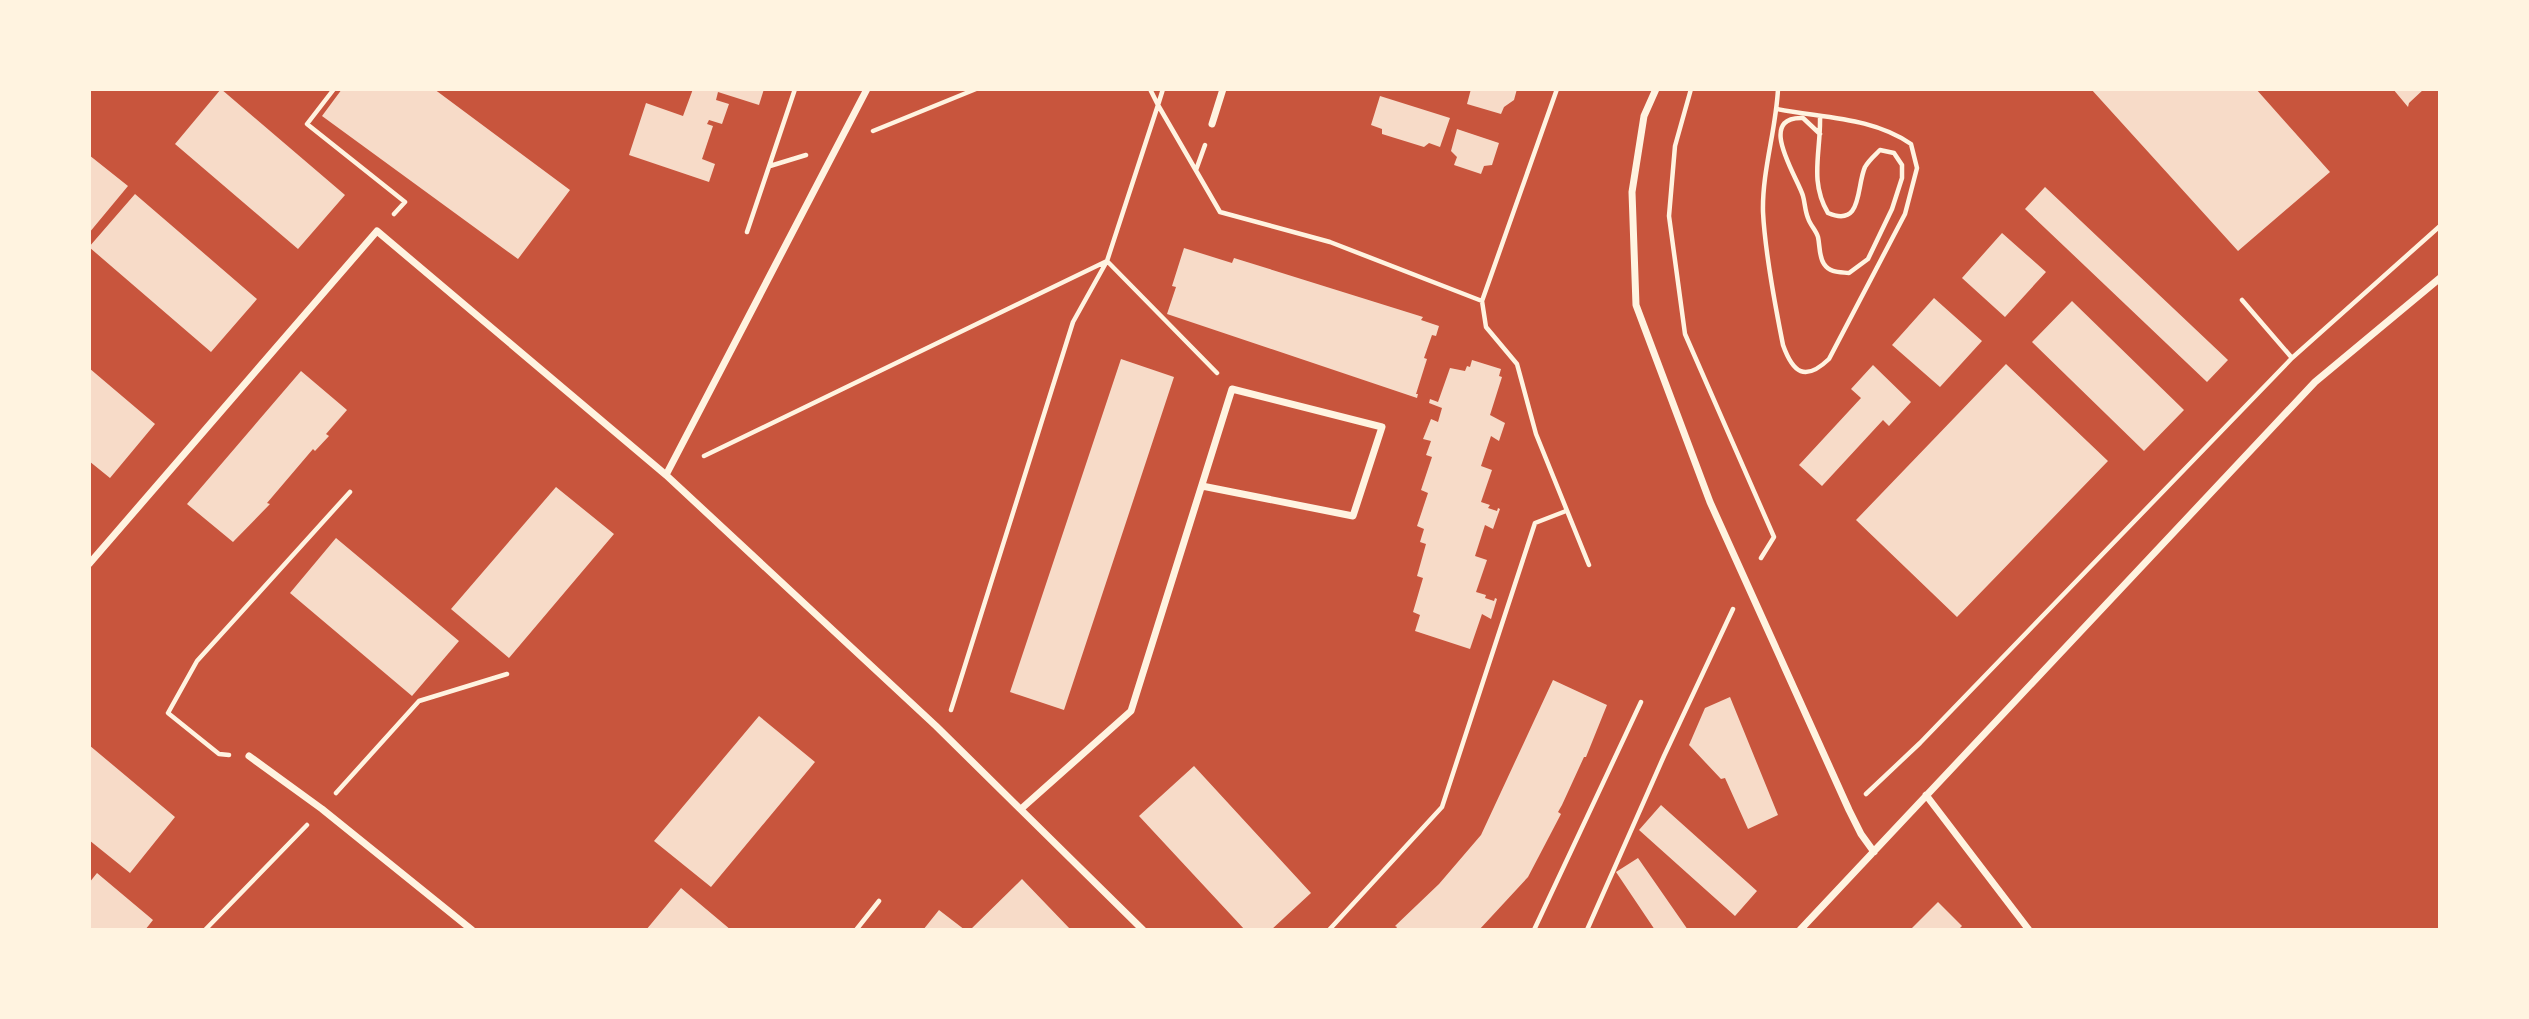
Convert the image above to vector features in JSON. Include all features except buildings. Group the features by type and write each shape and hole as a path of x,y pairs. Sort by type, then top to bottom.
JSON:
{"street":[{"path":"666,475 867,89"},
{"path":"1212,124 1223,89"},
{"path":"1656,89 1644,116 1632,192 1636,305 1710,502 1849,810 1874,852"},
{"path":"89,564 377,231 666,475 936,726 1143,930"},
{"path":"1800,930 2315,382 2440,278"},
{"path":"1021,809 1130,710 1232,389 1382,427 1353,516 1202,486"},
{"path":"249,756 322,809 472,930"},
{"path":"1926,795 2029,930"}],"path":[{"path":"334,89 307,124 405,202 377,231"},
{"path":"747,232 795,89"},
{"path":"836,145 976,89"},
{"path":"1150,89 1220,212 1330,242 1482,301"},
{"path":"936,726 954,707 1073,322 1107,261 1163,89"},
{"path":"1557,89 1482,301 1486,327 1517,364 1536,434 1589,565"},
{"path":"1777,109 1867,124 1887,130 1911,144 1917,168 1905,214 1829,359 1820,368 1808,372 1798,370 1790,364 1783,345 1763,212 1778,89"},
{"path":"1820,134 1803,118 1792,118 1784,124 1782,131 1783,153 1804,197 1808,219 1817,234 1824,265 1833,272 1849,273 1868,258 1879,239 1902,177 1902,165 1894,153 1880,150 1864,169 1858,200 1852,212 1838,217 1828,213 1818,192 1821,117"},
{"path":"1849,810 1920,743 2292,358 2440,226"},
{"path":"1107,261 1232,389"},
{"path":"666,475 1107,261"},
{"path":"2242,300 2292,358"},
{"path":"249,756 219,754 168,713 197,661 350,492"},
{"path":"1329,930 1442,807 1535,523 1566,511"},
{"path":"205,930 322,809 419,701 508,674"},
{"path":"1534,930 1641,702"},
{"path":"856,930 879,901"}]}
